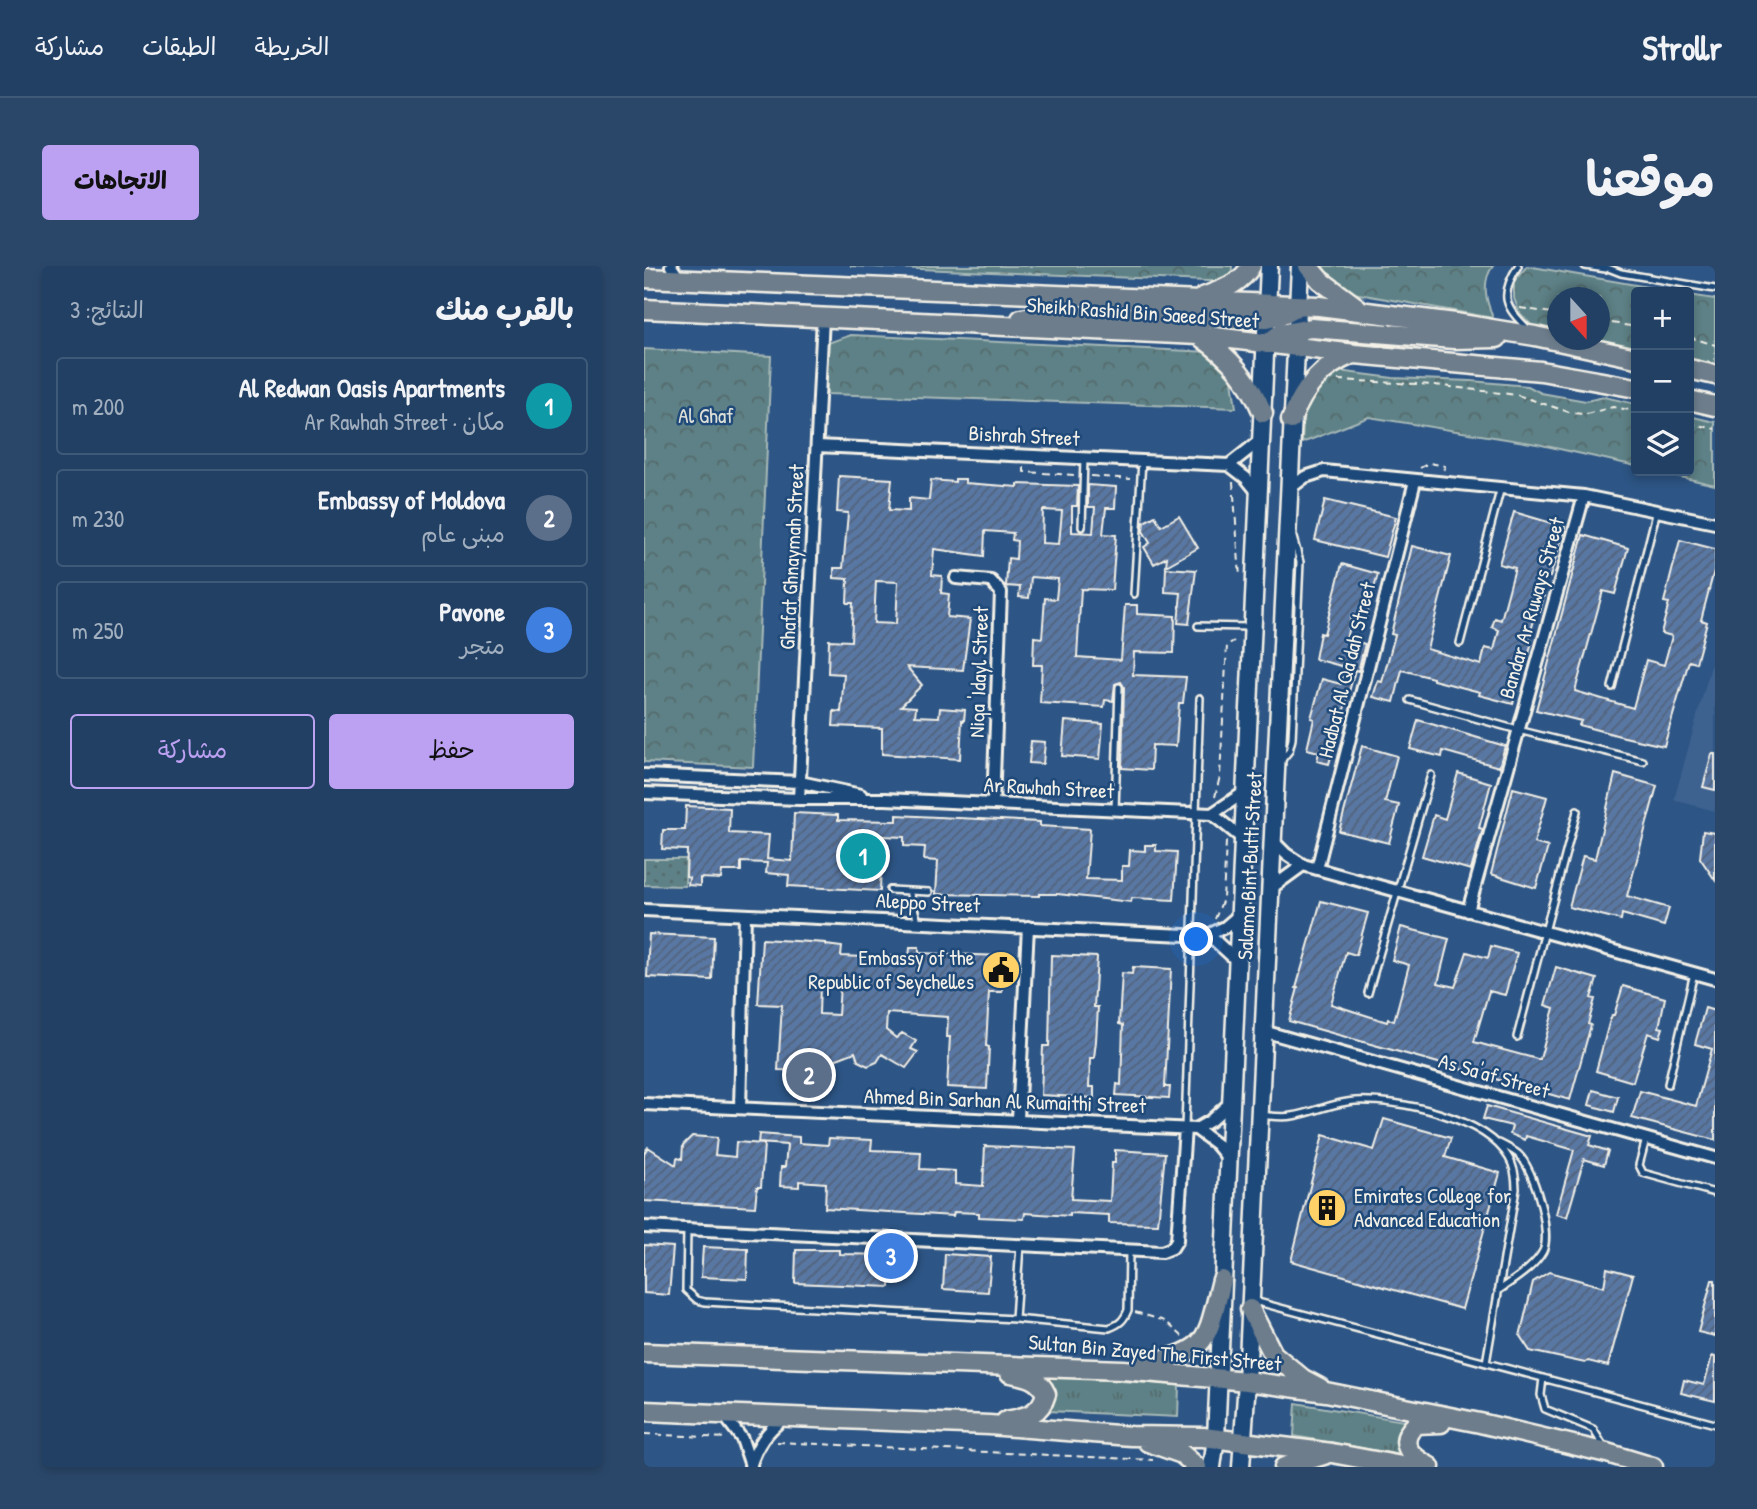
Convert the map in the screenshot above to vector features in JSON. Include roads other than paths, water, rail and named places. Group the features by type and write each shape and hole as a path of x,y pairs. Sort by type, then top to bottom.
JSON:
{"main road":[{"path":"1196,300 1230,286 1242,278 1251,266"},
{"name":"Salama Bint Butti Street","path":"1213,1467 1269,266"},
{"name":"Salama Bint Butti Street","path":"1241,1467 1300,266"},
{"path":"1308,266 1320,280 1364,311"},
{"name":"Sheikh Rashid Bin Saeed Street","path":"644,278 675,272 827,286 1196,300 1266,311 1298,306 1364,311 1535,336 1631,357"},
{"name":"Sheikh Rashid Bin Saeed Street","path":"644,309 1198,335 1267,344 1296,339 1355,354 1541,371 1631,387"},
{"path":"978,325 1046,315 1266,311"},
{"path":"1296,339 1311,328 1454,339 1535,336"},
{"path":"1198,335 1240,371 1263,414"},
{"path":"1291,420 1304,391 1314,378 1338,360 1355,354"},
{"path":"1694,370 1715,375"},
{"path":"1694,401 1715,406"},
{"path":"1124,1370 1182,1356 1196,1348 1208,1332 1222,1280"},
{"path":"1251,1304 1273,1354 1303,1379 1326,1392"},
{"name":"Sultan Bin Zayed The First Street","path":"644,1353 1124,1370 1247,1381 1326,1392 1480,1423 1607,1453 1653,1467"},
{"path":"963,1363 1033,1378 1042,1385 1046,1394 1042,1406 1032,1414 989,1425"},
{"path":"644,1411 989,1425 1131,1436 1216,1438 1332,1453 1406,1467"},
{"path":"1430,1467 1411,1454 1406,1443 1408,1433 1416,1424 1480,1423"},
{"path":"1131,1436 1182,1454 1197,1467"},
{"path":"1284,1467 1332,1453"}],"street":[{"name":"Ghafat Ghnaymah Street","path":"799,799 824,317"},
{"path":"1259,494 1246,478 1230,469 1262,439"},
{"name":"Bishrah Street","path":"817,446 1142,460 1230,469"},
{"path":"1288,490 1305,477 1324,471 1584,496 1715,523"},
{"name":"Hadbat Al Qa'dah Street","path":"1317,869 1415,481"},
{"name":"Bandar Ar Ruways Street","path":"1468,911 1584,496"},
{"name":"Niqa 'Idayl Street","path":"956,578 991,581 1001,592 993,804"},
{"name":"Ar Rawhah Street","path":"644,775 800,782 885,799"},
{"path":"1243,839 1212,814 1245,792"},
{"name":"Ar Rawhah Street","path":"644,793 799,799 885,799 1212,814"},
{"path":"1272,840 1286,854 1303,865 1715,979"},
{"path":"1270,889 1303,865"},
{"name":"Aleppo Street","path":"644,910 1209,935"},
{"path":"740,1108 746,915"},
{"path":"1237,961 1209,935 1225,927 1239,915"},
{"path":"1018,1119 1028,928"},
{"name":"As Sa'af Street","path":"1263,1031 1715,1158"},
{"path":"1190,1128 1210,1121 1230,1103"},
{"name":"Ahmed Bin Sarhan Al Rumaithi Street","path":"644,1104 1190,1128"},
{"path":"1190,1128 1216,1144 1227,1157"},
{"path":"644,1227 1162,1252 1172,1248 1177,1240 1190,1128"},
{"path":"724,1415 742,1438 750,1466"},
{"path":"750,1466 761,1441 784,1418"}],"lane":[{"path":"1518,266 1507,291 1509,310 1535,336"},
{"path":"1585,266 1605,267 1621,273 1715,289"},
{"path":"1621,273 1622,266"},
{"path":"1082,527 1084,458"},
{"path":"1134,594 1142,460"},
{"path":"1460,643 1501,487"},
{"path":"1612,687 1657,510"},
{"path":"1198,626 1253,627"},
{"path":"1115,810 1119,687"},
{"path":"1190,1128 1192,935 1200,698"},
{"name":"Bandar Ar Ruways Street","path":"1410,700 1643,761"},
{"path":"1368,993 1432,775"},
{"path":"1517,1037 1577,811"},
{"path":"890,890 929,892"},
{"path":"909,891 918,922"},
{"path":"1668,1084 1695,973"},
{"path":"1259,1115 1291,1116 1353,1101 1387,1101 1436,1111 1520,1155 1539,1193 1546,1243 1537,1260 1498,1291"},
{"path":"1486,1363 1516,1189 1516,1177 1510,1160 1492,1138"},
{"path":"1646,1139 1639,1165 1643,1173 1715,1193"},
{"path":"1516,1177 1533,1179"},
{"path":"687,1230 686,1290 697,1300 705,1302 1015,1319 1109,1328 1119,1324 1128,1310 1129,1251"},
{"path":"1015,1319 1020,1244"},
{"path":"1251,1304 1715,1424"},
{"path":"1543,1378 1541,1395 1545,1409 1593,1429 1607,1453"}],"place":[{"name":"Al Redwan Oasis Apartments","path":"863,856"},
{"name":"Embassy of the Republic of Seychelles","path":"1001,970"},
{"name":"Embassy of Moldova","path":"809,1075"},
{"name":"Emirates College for Advanced Education","path":"1327,1208"},
{"name":"Pavone","path":"891,1256"}],"park label":[{"name":"Al Ghaf","path":"706,416"}]}
